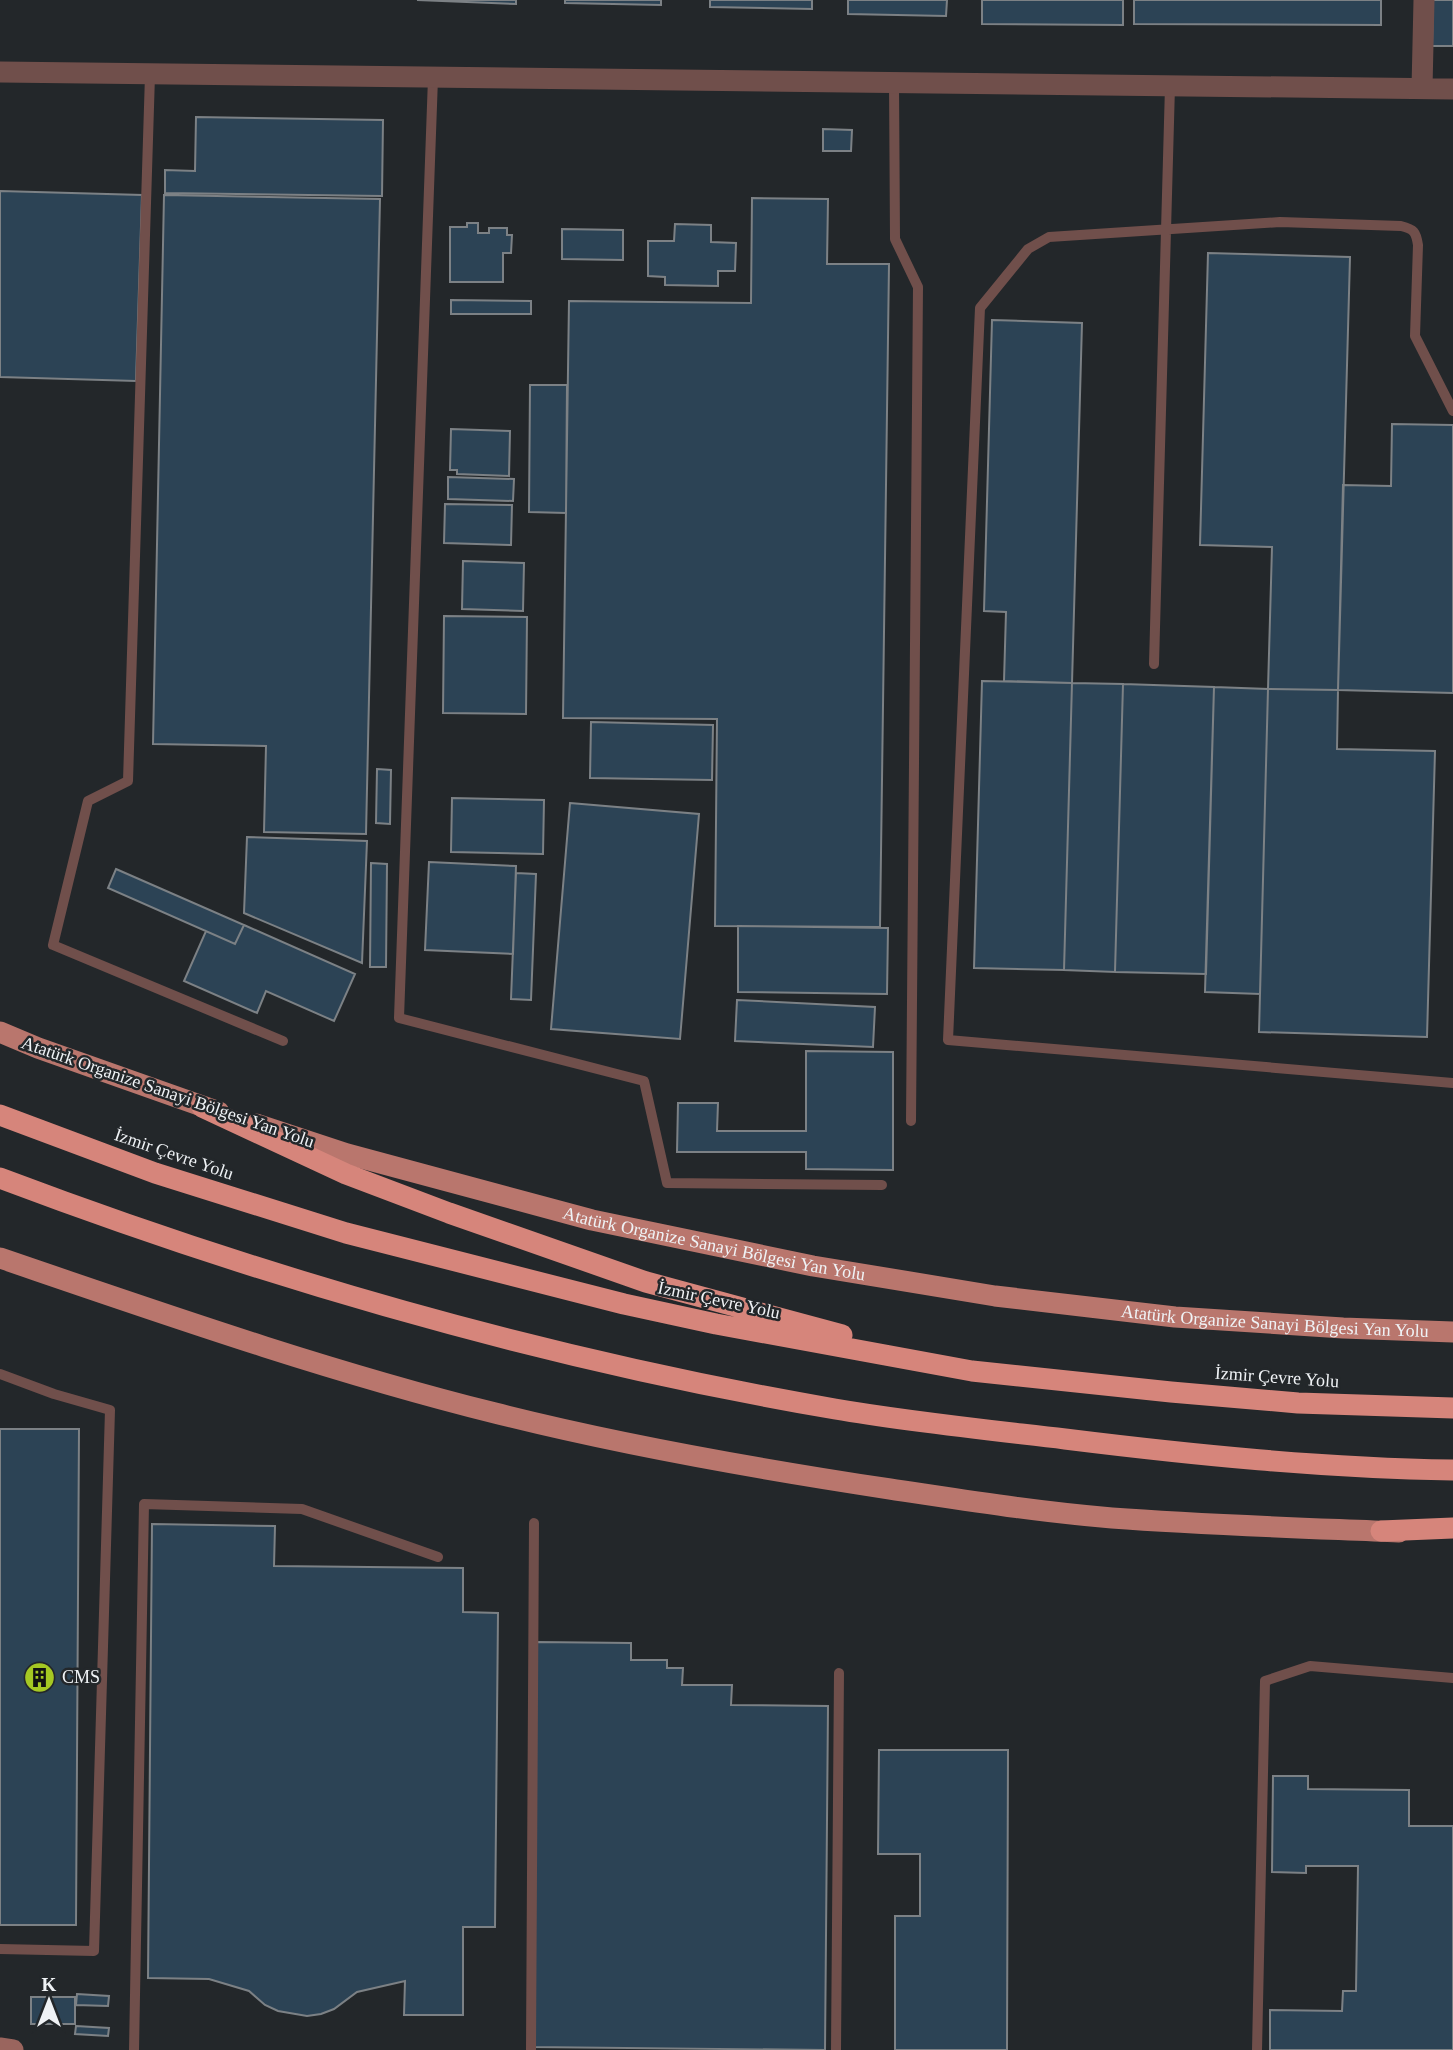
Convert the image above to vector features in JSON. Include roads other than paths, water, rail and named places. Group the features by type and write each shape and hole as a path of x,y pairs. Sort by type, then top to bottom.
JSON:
{"highway":[{"path":"202,1107 346,1174 646,1282 972,1371"},
{"name":"İzmir Çevre Yolu","path":"0,1115 155,1173 346,1233 624,1304 972,1371 1298,1402 1453,1408"},
{"path":"0,1178 135,1228 327,1290 517,1342 705,1384 837,1410 1195,1455 1453,1470"},
{"path":"1381,1531 1453,1528"}],"main road":[{"name":"Atatürk Organize Sanayi Bölgesi Yan Yolu","path":"0,1032 202,1107 347,1154 593,1220 813,1266 995,1296 1175,1317 1453,1332"},
{"path":"0,1258 308,1361 495,1413 658,1449 839,1482 1109,1517 1453,1534"}],"street":[{"path":"1422,88 1424,0"},
{"path":"0,72 1453,89"},
{"path":"0,2048 13,2050"}],"lane":[{"path":"150,75 128,781 88,801 53,945 284,1041"},
{"path":"433,78 399,1018 644,1081 667,1183 882,1185"},
{"path":"894,83 895,239 918,287 911,1121"},
{"path":"1154,664 1170,86"},
{"path":"1453,411 1415,336 1417,234 1412,229 1401,226 1280,222 1049,237 1028,249 980,308 948,1040 1453,1083"},
{"path":"0,1374 54,1394 110,1410 94,1951 0,1949"},
{"path":"134,2050 144,1504 302,1509 438,1557"},
{"path":"531,2050 534,1523"},
{"path":"1257,2050 1265,1681 1310,1666 1453,1678"},
{"path":"836,2050 839,1673"}],"place":[{"name":"CMS","path":"39,1677"}]}
